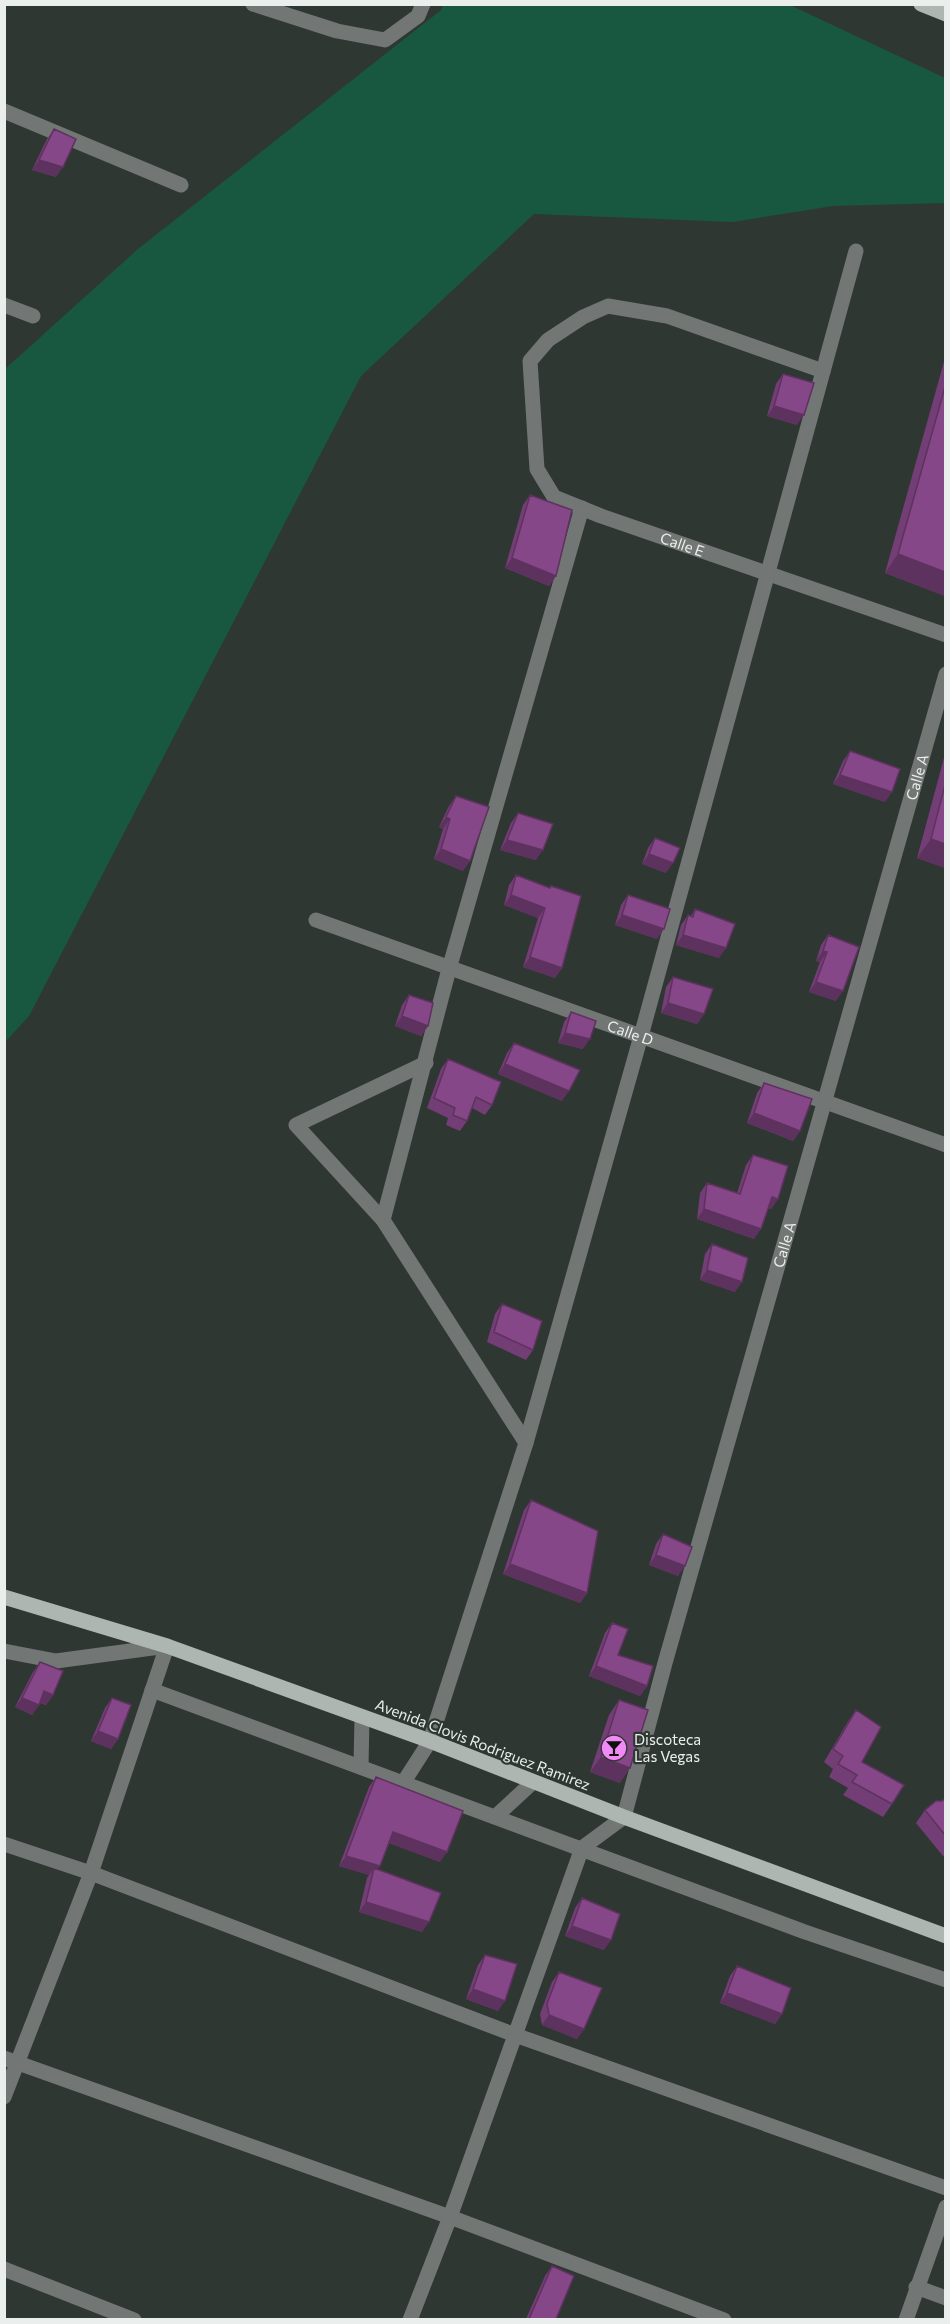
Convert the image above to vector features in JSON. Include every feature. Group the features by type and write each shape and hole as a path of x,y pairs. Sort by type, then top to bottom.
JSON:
{"main road":[{"path":"921,4 945,14"},
{"name":"Avenida Clovis Rodriguez Ramirez","path":"4,1597 167,1646 429,1741 624,1817 945,1936"}],"street":[{"path":"253,4 337,31 385,40 418,16 423,4"},
{"path":"4,111 181,185"},
{"path":"403,1783 429,1741 526,1443 641,1036 856,251"},
{"path":"4,305 33,316"},
{"name":"Calle E","path":"823,371 667,316 608,306 583,317 548,340 530,361 537,469 554,497 945,635"},
{"path":"383,1220 449,969 582,508"},
{"name":"Calle A","path":"624,1817 665,1663 826,1102 945,674"},
{"name":"Calle D","path":"316,920 945,1145"},
{"path":"426,1063 296,1125 383,1220 526,1443"},
{"path":"4,1651 56,1661 167,1646 91,1873 11,2060 4,2097"},
{"path":"152,1690 805,1932 945,1980"},
{"path":"360,1767 362,1717"},
{"path":"495,1817 533,1782"},
{"path":"410,2319 450,2217 582,1848 624,1817"},
{"path":"4,1844 91,1873 515,2035 945,2188"},
{"path":"11,2060 450,2217 724,2319"},
{"path":"906,2319 945,2207"},
{"path":"4,2270 134,2319"},
{"path":"916,2287 945,2298"}],"green space":[{"path":"443,5 790,5 945,78 945,203 833,206 733,222 534,214 361,376 29,1016 5,1042 5,369 138,249 441,10"}],"building":[{"path":"54,129 76,139 63,167 39,160"},
{"path":"783,374 814,383 804,415 774,406"},
{"path":"945,387 945,572 898,554"},
{"path":"530,495 572,510 556,576 512,558"},
{"path":"850,751 900,769 892,792 840,775"},
{"path":"945,785 945,844 931,839"},
{"path":"456,796 489,807 470,861 441,849 450,819 446,817"},
{"path":"518,813 553,824 543,850 507,840"},
{"path":"655,838 680,848 673,863 649,854"},
{"path":"516,875 550,888 551,886 581,896 562,968 530,957 545,908 511,895"},
{"path":"628,895 670,909 664,929 622,915"},
{"path":"695,909 735,924 726,948 683,935 688,915 693,917"},
{"path":"828,935 859,947 843,991 816,982 827,952 823,951"},
{"path":"673,977 713,989 704,1014 668,1003"},
{"path":"409,995 433,1003 428,1026 402,1016"},
{"path":"571,1012 596,1021 590,1039 565,1033"},
{"path":"514,1043 580,1070 569,1091 505,1064"},
{"path":"448,1059 501,1082 492,1105 476,1097 467,1121 453,1115 455,1108 434,1098"},
{"path":"764,1083 812,1099 800,1131 754,1113"},
{"path":"753,1155 788,1166 778,1199 772,1197 761,1229 704,1209 707,1183 740,1194"},
{"path":"712,1244 748,1258 742,1282 707,1270"},
{"path":"502,1304 542,1321 533,1350 494,1332"},
{"path":"531,1500 598,1531 587,1593 510,1564"},
{"path":"663,1534 692,1547 685,1566 656,1555"},
{"path":"612,1623 628,1629 618,1655 653,1666 647,1686 596,1666"},
{"path":"40,1662 63,1671 53,1695 44,1691 39,1705 22,1698"},
{"path":"112,1698 131,1705 118,1739 98,1731"},
{"path":"619,1700 648,1710 630,1768 601,1757"},
{"path":"856,1710 881,1727 862,1762 904,1785 892,1804 852,1782 857,1775 838,1764 843,1756 833,1749"},
{"path":"376,1777 463,1811 447,1852 393,1832 380,1866 346,1856"},
{"path":"945,1799 945,1835 925,1810 936,1801"},
{"path":"374,1868 441,1893 429,1922 366,1902"},
{"path":"582,1898 620,1914 611,1940 572,1926"},
{"path":"485,1955 517,1964 505,2001 473,1989"},
{"path":"737,1966 791,1988 782,2014 727,1993"},
{"path":"559,1972 602,1988 584,2029 549,2015 547,2004"},
{"path":"552,2266 574,2276 556,2319 529,2319"}],"place":[{"name":"Discoteca Las Vegas","path":"614,1748"}]}
